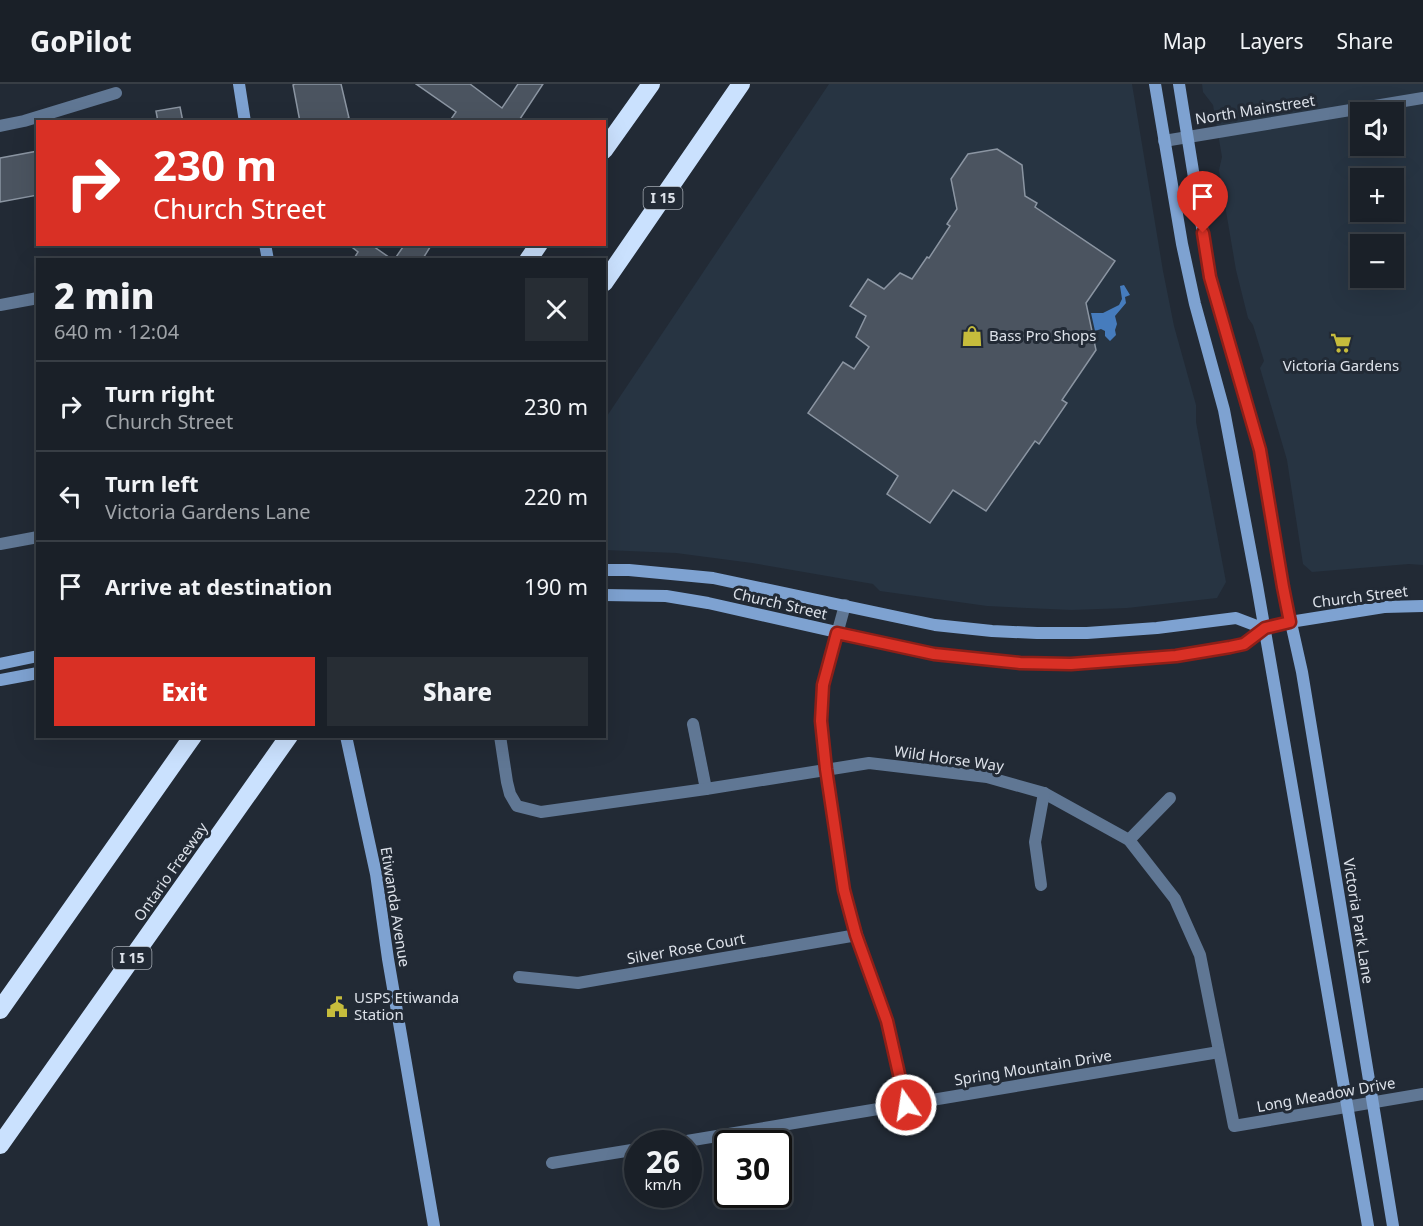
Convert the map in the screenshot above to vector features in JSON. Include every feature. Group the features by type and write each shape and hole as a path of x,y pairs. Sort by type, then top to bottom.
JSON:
{"highway":[{"path":"606,147 651,84"},
{"name":"I 15","path":"606,280 741,84"},
{"path":"0,1010 192,738"},
{"name":"Ontario Freeway","path":"0,1145 288,738"}],"main road":[{"path":"239,84 245,120"},
{"path":"1155,84 1182,244 1231,442 1368,1226"},
{"name":"Victoria Park Lane","path":"1179,84 1210,277 1260,450 1283,587 1302,672 1393,1226"},
{"name":"Church Street","path":"606,570 712,578 935,625 992,631 1087,633 1157,628 1236,618 1265,628"},
{"name":"Church Street","path":"606,595 666,596 708,603 934,654 1020,663 1071,664 1176,656 1244,644 1265,628 1290,622 1384,606 1423,606"},
{"path":"0,664 36,656"},
{"path":"0,680 36,673"},
{"name":"Etiwanda Avenue","path":"346,738 376,874 388,959 434,1226"}],"street":[{"path":"0,126 116,93"},
{"name":"North Mainstreet","path":"1164,141 1423,98"},
{"path":"0,304 36,298"},
{"path":"0,544 36,537"},
{"path":"845,605 823,685 821,721 826,769 844,890 856,935 887,1021 906,1105"},
{"path":"693,724 706,789"},
{"name":"Wild Horse Way","path":"500,738 510,794 517,806 541,812 869,763 987,777 1044,793 1129,840 1175,899 1200,955 1234,1126"},
{"path":"1041,885 1035,842 1044,793"},
{"path":"1129,840 1170,798"},
{"name":"Silver Rose Court","path":"519,977 578,983 856,935"},
{"name":"Spring Mountain Drive","path":"702,1139 1219,1052"},
{"name":"Long Meadow Drive","path":"1234,1126 1423,1094"},
{"path":"552,1163 624,1151"}],"shaded area":[{"path":"829,84 1132,84 1163,271 1174,326 1196,405 1196,422 1226,582 1217,598 1127,608 1071,610 987,606 880,591 873,584 752,563 676,553 606,550 606,418"},
{"name":"Victoria Gardens","path":"1202,84 1423,84 1423,565 1409,564 1312,572 1303,564 1287,460 1260,368 1264,361 1253,325 1248,318 1236,270 1219,170 1222,157 1213,105 1203,92"}],"water":[{"path":"1124,285 1130,295 1125,297 1126,303 1115,316 1116,335 1110,341 1105,336 1105,331 1101,329 1095,331 1091,313 1103,313 1119,305 1122,299 1120,286"}],"building":[{"path":"341,84 349,118 346,120 300,120 293,85"},
{"path":"416,84 470,84 502,108 518,84 543,84 519,120 450,120 456,112"},
{"path":"180,107 183,120 158,120 156,111"},
{"name":"Bass Pro Shops","path":"997,149 1022,165 1025,196 1037,203 1035,207 1115,261 1086,303 1096,350 1062,400 1067,403 1039,444 1035,441 986,511 953,490 930,523 887,494 898,476 808,413 843,362 854,369 869,347 856,337 866,316 850,306 868,279 884,289 900,273 912,279 950,226 947,224 957,209 951,179 968,154"},
{"path":"36,151 36,195 0,202 0,158"},
{"path":"350,246 373,246 390,258 354,258 358,252"},
{"path":"404,246 431,246 423,258 395,258"}],"place":[{"name":"Bass Pro Shops","path":"972,336"},
{"name":"Victoria Gardens","path":"1341,343"},
{"name":"USPS Etiwanda Station","path":"337,1007"}],"route":[{"path":"906,1105 887,1021 856,935 844,890 826,769 821,721 823,685 837,633 934,654 1020,663 1071,664 1176,656 1230,647 1244,644 1265,628 1290,622 1260,450 1210,277 1203,233"}]}
